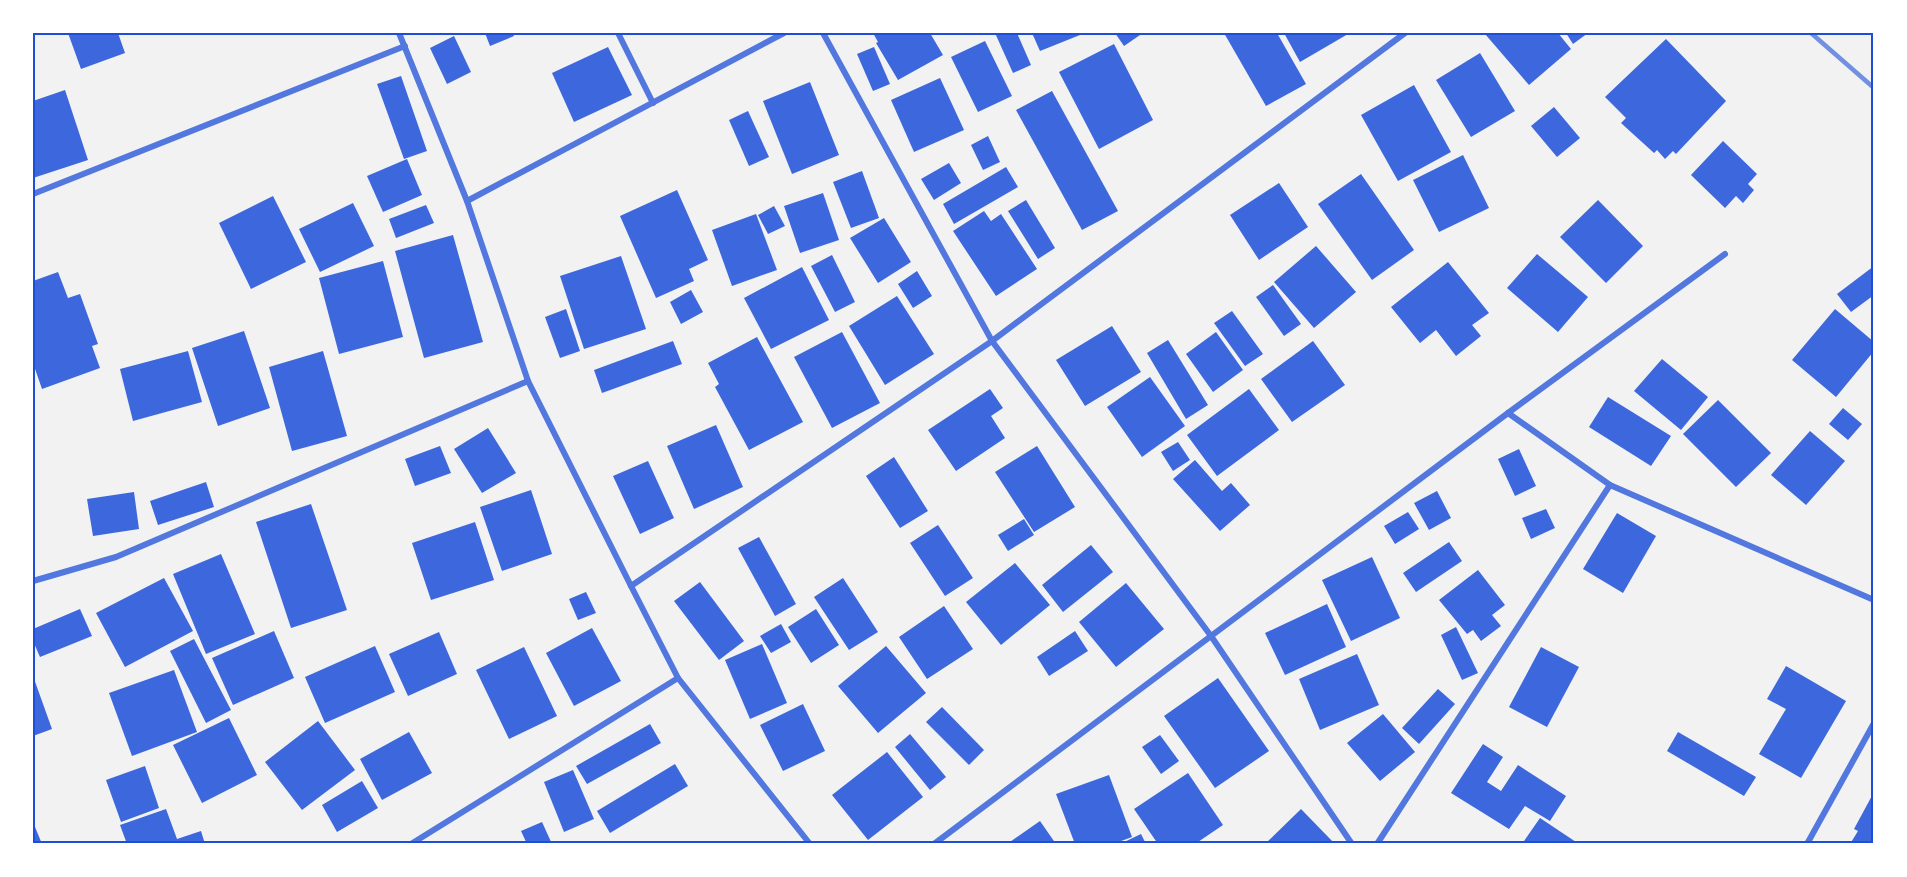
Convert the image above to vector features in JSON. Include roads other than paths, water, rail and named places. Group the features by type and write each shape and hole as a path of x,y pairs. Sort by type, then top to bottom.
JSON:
{"street":[{"path":"399,33 467,201 528,381 631,586 678,678 810,844"},
{"path":"618,33 653,103"},
{"path":"467,201 784,33"},
{"path":"823,33 992,341 1211,636 1352,844"},
{"path":"631,586 992,341 1405,33"},
{"path":"33,194 405,46"},
{"path":"934,844 1508,413 1725,254"},
{"path":"33,581 116,557 528,381"},
{"path":"1508,413 1610,485 1874,600"},
{"path":"1377,844 1610,485"},
{"path":"411,844 678,678"},
{"path":"1807,844 1874,723"}],"railway":[{"path":"1811,33 1874,88"}]}
